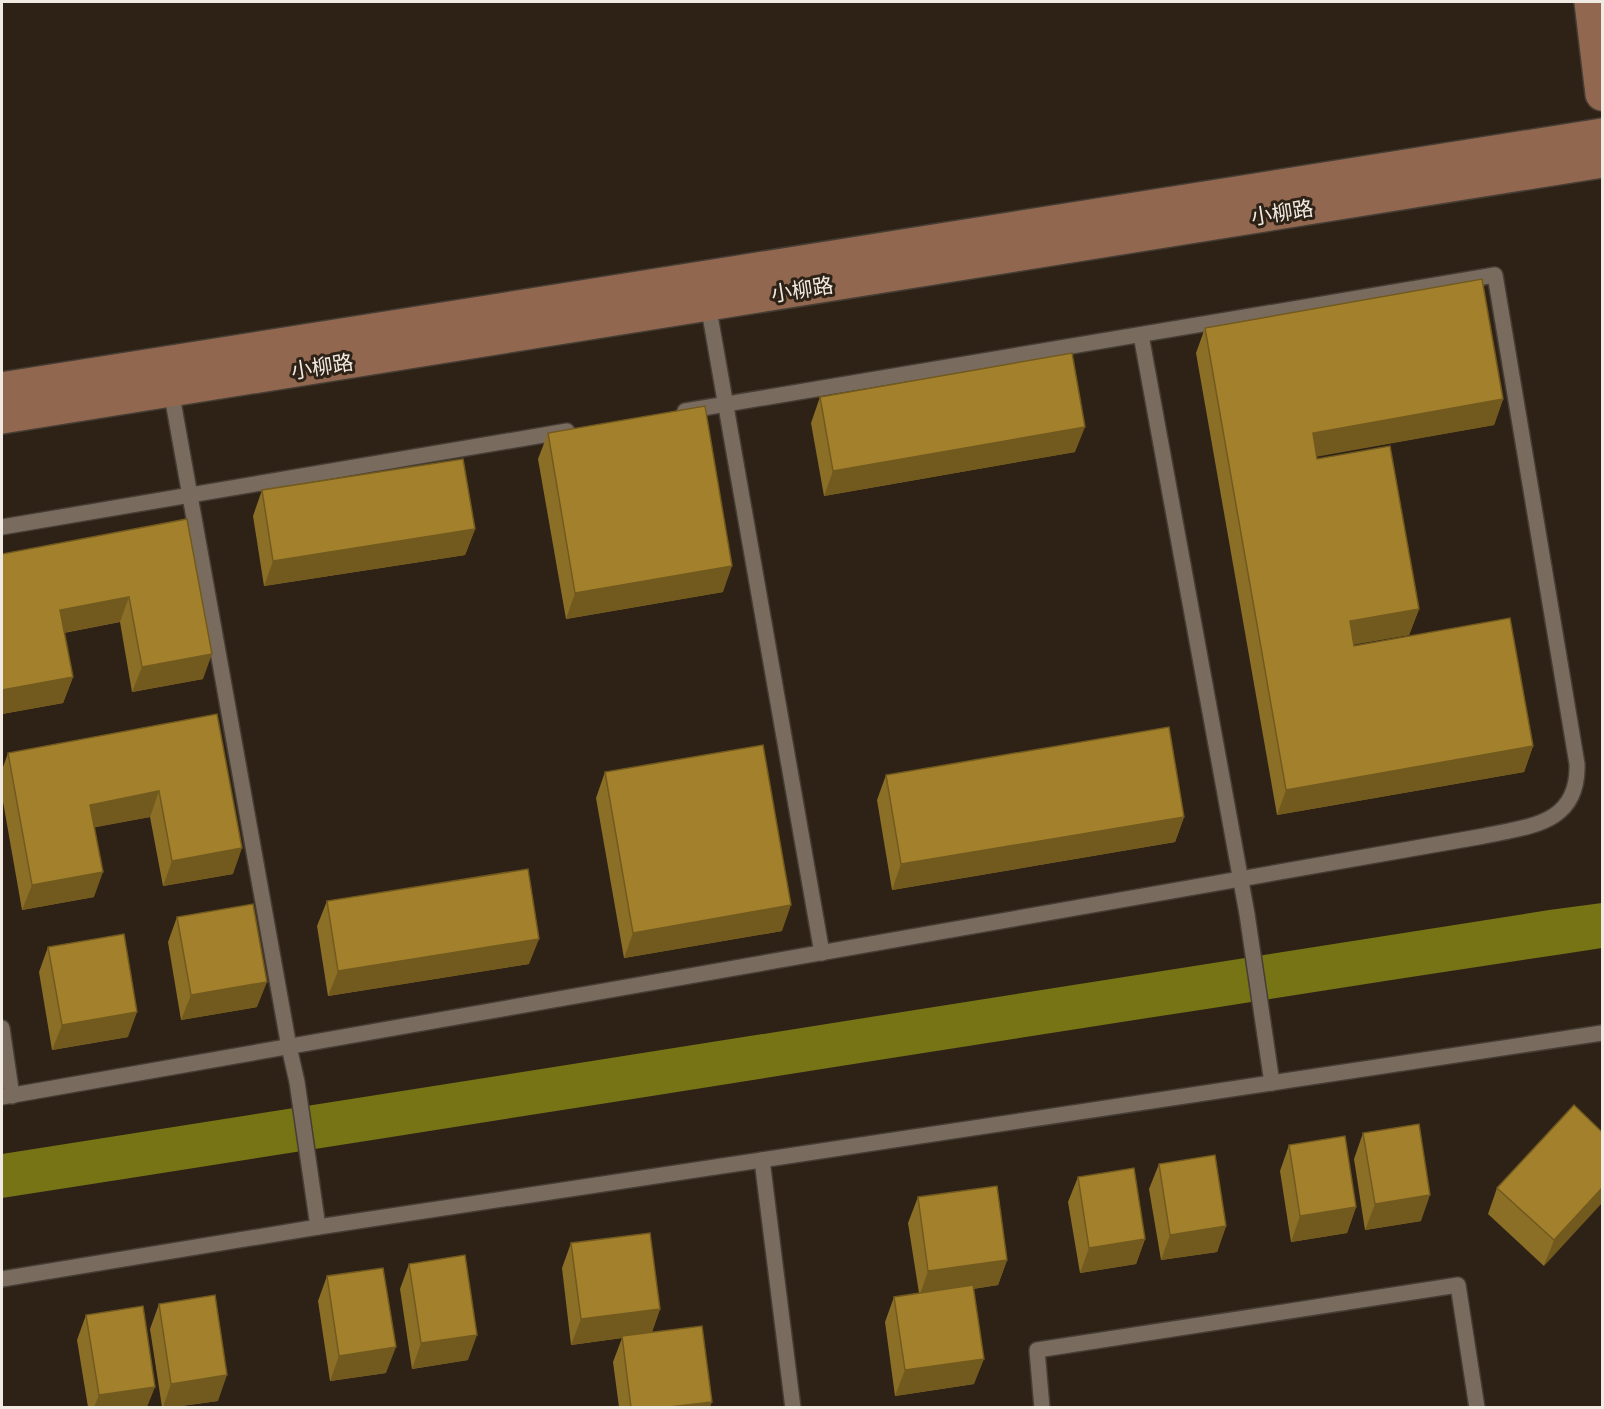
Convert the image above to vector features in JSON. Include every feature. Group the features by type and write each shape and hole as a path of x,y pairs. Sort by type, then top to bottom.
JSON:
{"street":[{"path":"1591,2 1602,94"},
{"name":"小柳路","path":"2,388 1602,135"},
{"name":"小柳路","path":"2,417 1602,161"}],"lane":[{"path":"2,1028 7,1096 1525,827 1548,821 1561,811 1571,796 1577,781 1577,764 1495,275 668,414"},
{"path":"708,304 822,953"},
{"path":"1141,334 1246,914 1272,1083"},
{"path":"171,390 297,1082 318,1227"},
{"path":"2,527 586,428"},
{"path":"2,1279 318,1227 1602,1033"},
{"path":"762,1160 793,1407"},
{"path":"1042,1407 1037,1350 1458,1285 1477,1407"}],"shaded area":[{"path":"1602,903 1602,948 2,1198 2,1154"}],"building":[{"path":"1482,279 1503,399 1313,433 1317,459 1390,446 1419,609 1350,621 1354,646 1510,618 1533,746 1286,790 1205,328"},
{"path":"1072,353 1085,427 833,471 820,397"},
{"path":"705,406 732,566 575,593 548,433"},
{"path":"463,459 475,529 273,561 262,490"},
{"path":"187,519 212,654 142,667 129,597 60,610 73,677 2,690 2,554"},
{"path":"217,714 242,848 172,861 159,791 90,805 103,872 32,885 8,753"},
{"path":"1169,727 1184,817 901,864 886,775"},
{"path":"763,745 791,905 633,933 605,772"},
{"path":"528,869 539,939 338,971 327,901"},
{"path":"253,904 267,982 191,995 177,917"},
{"path":"124,934 137,1012 62,1025 48,947"},
{"path":"1574,1105 1602,1132 1602,1188 1554,1240 1497,1188"},
{"path":"1419,1124 1430,1195 1375,1204 1363,1133"},
{"path":"1345,1136 1356,1207 1300,1216 1289,1145"},
{"path":"1215,1155 1226,1226 1170,1235 1159,1164"},
{"path":"1134,1168 1145,1239 1089,1248 1078,1177"},
{"path":"997,1186 1007,1260 928,1271 918,1197"},
{"path":"650,1233 660,1309 581,1319 571,1243"},
{"path":"465,1255 477,1335 421,1343 409,1264"},
{"path":"383,1268 396,1347 339,1356 327,1276"},
{"path":"973,1285 984,1359 905,1370 894,1297"},
{"path":"215,1295 227,1375 171,1384 159,1304"},
{"path":"143,1306 155,1387 99,1395 86,1315"},
{"path":"702,1326 712,1402 669,1407 631,1407 622,1336"}]}
